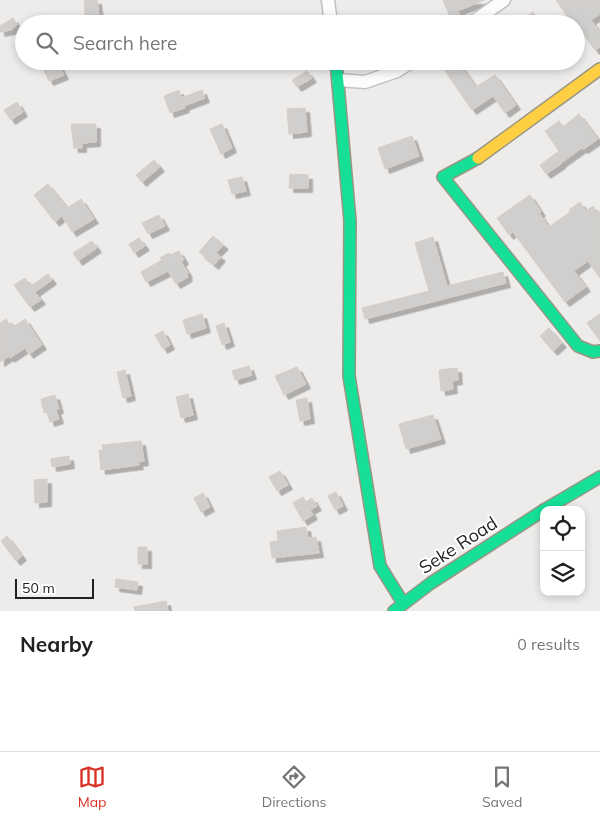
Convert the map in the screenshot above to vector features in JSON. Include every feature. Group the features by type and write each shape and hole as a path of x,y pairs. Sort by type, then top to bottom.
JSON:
{"street":[{"path":"328,0 330,15"},
{"path":"483,15 504,0"},
{"path":"337,70 350,221 349,376 380,566 403,603"},
{"path":"338,80 365,82 399,70"},
{"path":"600,70 481,156 443,177 578,346 593,352 600,351"},
{"name":"Seke Road","path":"550,506 600,477"},
{"name":"Seke Road","path":"394,611 431,583 540,513"}],"building":[{"path":"97,0 99,15 85,15 84,1"},
{"path":"443,0 484,0 458,11 460,15 449,15"},
{"path":"556,0 600,0 600,14 591,20 600,32 600,47 595,50 585,36 585,15 566,15"},
{"path":"13,18 15,22 15,27 11,30 0,32 0,26"},
{"path":"44,70 62,70 64,75 49,81"},
{"path":"464,70 476,87 495,75 516,105 505,113 493,96 472,110 445,71"},
{"path":"307,71 312,78 297,87 292,80"},
{"path":"179,90 181,98 202,90 205,98 170,113 164,96"},
{"path":"17,102 23,112 11,120 4,110"},
{"path":"305,108 307,132 289,134 287,109"},
{"path":"579,114 598,139 546,174 540,165 559,151 545,131 559,121 563,127"},
{"path":"71,124 96,124 96,142 82,143 82,148 74,148"},
{"path":"222,124 232,148 221,154 210,129"},
{"path":"412,136 419,156 385,169 378,148"},
{"path":"154,160 160,167 142,182 136,175"},
{"path":"290,174 308,175 308,188 289,188"},
{"path":"242,177 246,191 232,194 228,180"},
{"path":"48,184 67,208 81,199 94,219 72,232 62,216 55,222 34,195"},
{"path":"530,195 549,227 570,212 569,210 580,202 586,211 593,206 600,215 600,278 588,261 574,271 586,287 565,302 513,232 509,235 497,218"},
{"path":"159,215 165,226 148,234 142,223"},
{"path":"213,236 224,245 216,253 221,257 214,265 199,252"},
{"path":"433,237 447,286 503,272 506,283 365,319 362,308 429,291 415,243"},
{"path":"139,238 145,246 134,253 129,244"},
{"path":"92,241 97,248 78,261 73,253"},
{"path":"179,251 184,260 181,262 188,273 188,277 176,284 168,271 146,282 141,272 162,260 160,258 169,253 170,255"},
{"path":"48,274 52,280 35,292 41,300 30,307 14,285 25,278 31,286"},
{"path":"202,314 206,328 187,334 183,320"},
{"path":"600,314 600,341 587,323"},
{"path":"6,319 10,325 12,323 15,326 25,319 42,345 29,354 25,348 0,362 0,323"},
{"path":"224,323 230,342 222,345 216,326"},
{"path":"549,328 562,343 553,351 540,336"},
{"path":"163,331 170,345 163,349 155,335"},
{"path":"249,366 252,375 235,380 232,371"},
{"path":"297,367 306,384 284,395 275,376"},
{"path":"457,368 458,380 452,381 453,389 441,391 439,370"},
{"path":"125,370 131,396 123,398 117,372"},
{"path":"188,394 193,415 181,418 176,397"},
{"path":"55,395 59,409 56,410 59,419 50,422 47,412 44,413 41,399"},
{"path":"307,398 310,419 300,421 296,400"},
{"path":"433,415 441,439 406,449 399,424"},
{"path":"141,441 144,461 138,462 139,465 101,470 99,450 103,450 102,445"},
{"path":"69,456 70,464 52,467 51,459"},
{"path":"280,471 288,485 277,491 269,477"},
{"path":"47,479 47,502 35,503 34,480"},
{"path":"336,492 343,506 335,510 328,496"},
{"path":"203,493 210,507 201,512 194,498"},
{"path":"303,497 306,502 312,498 317,506 310,510 313,515 303,521 293,503"},
{"path":"306,527 308,538 316,537 319,553 272,558 270,542 278,541 277,531"},
{"path":"7,536 22,556 16,561 1,541"},
{"path":"138,547 147,547 147,564 138,564"},
{"path":"116,579 138,582 137,590 115,587"},
{"path":"166,601 168,611 135,611 134,607"}],"traffic: fast":[{"path":"337,70 350,221 349,376 380,566 403,603"},
{"path":"478,158 443,177 578,346 593,352 600,351"},
{"path":"551,506 600,477"},
{"path":"394,611 431,583 540,513"}],"traffic: slow":[{"path":"478,158 600,69"}]}
